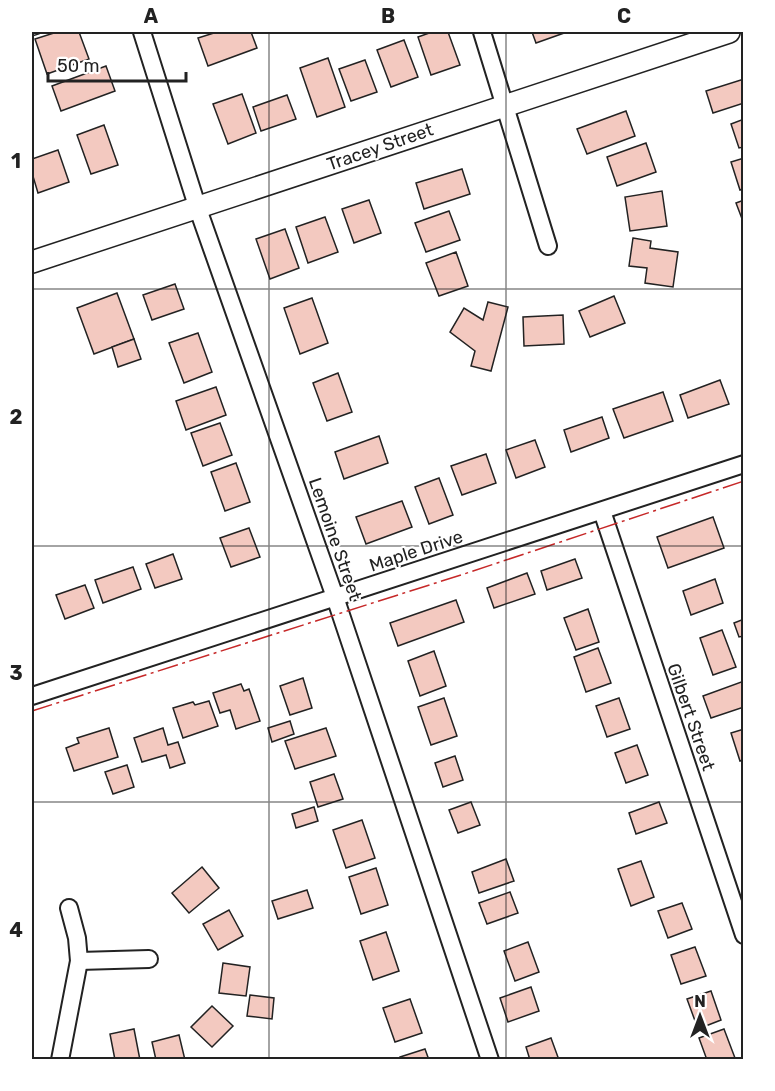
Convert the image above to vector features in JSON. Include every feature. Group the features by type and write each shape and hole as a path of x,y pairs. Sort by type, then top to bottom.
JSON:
{"street":[{"name":"Lemoine Street","path":"142,32 198,209 335,597 490,1059"},
{"path":"482,32 548,246"},
{"name":"Tracey Street","path":"32,262 198,209 707,35 729,32"},
{"name":"Maple Drive","path":"32,696 744,464"},
{"name":"Gilbert Street","path":"602,511 744,935"},
{"path":"60,1059 79,961 77,938 69,908"},
{"path":"79,961 149,959"}],"building":[{"path":"57,32 79,32 89,59 47,74 35,39"},
{"path":"217,32 251,32 257,48 208,66 198,38"},
{"path":"432,32 448,32 460,65 431,75 418,37"},
{"path":"532,32 567,32 536,43"},
{"path":"404,40 418,77 391,87 377,50"},
{"path":"328,58 345,107 317,117 300,68"},
{"path":"365,60 377,92 351,101 339,69"},
{"path":"106,66 115,91 61,111 52,86"},
{"path":"744,79 744,103 713,113 706,91"},
{"path":"242,94 256,133 228,144 213,104"},
{"path":"287,95 296,119 261,131 253,107"},
{"path":"626,111 635,136 587,154 577,129"},
{"path":"744,119 744,147 739,148 731,124"},
{"path":"104,125 118,165 91,174 77,135"},
{"path":"646,143 656,172 617,186 607,157"},
{"path":"58,150 69,182 38,193 32,173 32,159"},
{"path":"744,158 744,189 740,190 731,162"},
{"path":"462,169 470,194 424,209 416,183"},
{"path":"662,191 667,226 630,231 625,197"},
{"path":"369,200 381,233 354,243 342,209"},
{"path":"744,200 744,224 736,203"},
{"path":"449,211 460,240 426,252 415,223"},
{"path":"325,217 338,252 308,263 296,227"},
{"path":"285,229 299,268 270,279 256,239"},
{"path":"633,238 651,241 650,248 678,252 673,287 645,283 647,268 629,266"},
{"path":"456,252 468,286 439,296 426,263"},
{"path":"175,284 184,309 152,320 143,295"},
{"path":"117,293 134,339 94,354 77,308"},
{"path":"614,296 625,323 590,337 579,311"},
{"path":"312,298 328,343 300,354 284,308"},
{"path":"488,302 508,307 491,371 471,366 475,351 450,332 464,308 483,320"},
{"path":"563,315 564,344 524,346 523,317"},
{"path":"198,333 212,372 184,383 169,343"},
{"path":"134,339 141,359 118,367 112,347"},
{"path":"338,373 352,412 327,421 313,383"},
{"path":"720,380 729,404 688,418 680,395"},
{"path":"216,387 226,415 186,430 176,401"},
{"path":"663,392 673,421 624,438 613,409"},
{"path":"602,417 609,438 571,452 564,430"},
{"path":"220,423 232,455 203,466 191,433"},
{"path":"379,436 388,463 344,479 335,452"},
{"path":"535,440 545,467 516,478 506,450"},
{"path":"486,454 496,483 462,495 451,466"},
{"path":"236,463 250,502 225,511 211,472"},
{"path":"439,478 453,515 429,524 415,487"},
{"path":"402,501 412,527 366,544 356,517"},
{"path":"713,517 724,548 668,568 657,537"},
{"path":"249,528 260,557 231,567 220,538"},
{"path":"173,554 182,579 155,588 146,564"},
{"path":"575,559 582,578 547,590 541,571"},
{"path":"133,567 141,589 103,603 95,580"},
{"path":"527,573 535,594 494,608 487,588"},
{"path":"715,579 723,603 691,615 683,591"},
{"path":"85,585 94,608 65,619 56,595"},
{"path":"456,600 464,622 398,646 390,623"},
{"path":"588,609 599,642 576,650 564,618"},
{"path":"744,619 744,636 739,637 734,623"},
{"path":"722,630 736,667 713,675 700,638"},
{"path":"598,648 611,683 586,692 574,657"},
{"path":"434,651 446,686 420,696 408,661"},
{"path":"303,678 312,708 290,715 280,686"},
{"path":"744,681 744,707 711,718 703,696"},
{"path":"241,684 244,691 249,689 260,721 236,729 230,710 220,713 213,693"},
{"path":"444,698 457,736 431,745 418,707"},
{"path":"619,698 630,729 607,737 596,706"},
{"path":"209,701 218,726 183,738 173,708 193,702 195,705"},
{"path":"290,721 294,734 272,742 268,728"},
{"path":"109,728 118,757 74,771 66,748 79,743 77,738"},
{"path":"163,728 168,745 178,742 185,763 170,768 166,755 142,762 134,738"},
{"path":"326,728 336,756 295,769 285,741"},
{"path":"744,729 744,760 740,761 731,733"},
{"path":"637,745 648,775 626,783 615,753"},
{"path":"455,756 463,780 443,787 435,763"},
{"path":"127,765 134,787 113,794 105,772"},
{"path":"334,774 343,799 318,807 310,782"},
{"path":"471,802 480,825 458,833 449,810"},
{"path":"659,802 667,823 636,834 629,813"},
{"path":"314,807 318,821 296,828 292,814"},
{"path":"362,820 375,858 346,868 333,830"},
{"path":"506,859 514,881 479,893 472,872"},
{"path":"641,861 654,897 631,906 618,869"},
{"path":"202,867 219,888 189,913 172,893"},
{"path":"376,868 388,905 361,914 349,877"},
{"path":"307,890 313,908 278,919 272,901"},
{"path":"510,892 518,913 487,924 479,903"},
{"path":"682,903 692,929 668,938 658,911"},
{"path":"229,910 243,936 218,950 203,924"},
{"path":"386,932 399,971 373,980 360,941"},
{"path":"528,942 539,972 515,981 504,951"},
{"path":"695,947 706,976 681,984 671,955"},
{"path":"223,963 250,967 246,996 219,993"},
{"path":"531,987 539,1011 508,1022 500,998"},
{"path":"711,991 721,1020 698,1029 687,999"},
{"path":"250,995 274,998 272,1019 247,1016"},
{"path":"410,999 422,1033 395,1042 383,1008"},
{"path":"212,1006 233,1026 212,1047 191,1027"},
{"path":"134,1029 140,1060 115,1060 110,1034"},
{"path":"724,1029 735,1058 707,1060 699,1038"},
{"path":"179,1035 185,1060 156,1060 152,1042"},
{"path":"551,1038 559,1060 530,1060 526,1047"},
{"path":"425,1049 429,1060 401,1060 400,1057"}],"fence":[{"path":"32,36 45,32"}],"power":[{"path":"32,711 464,574 744,481"}]}
